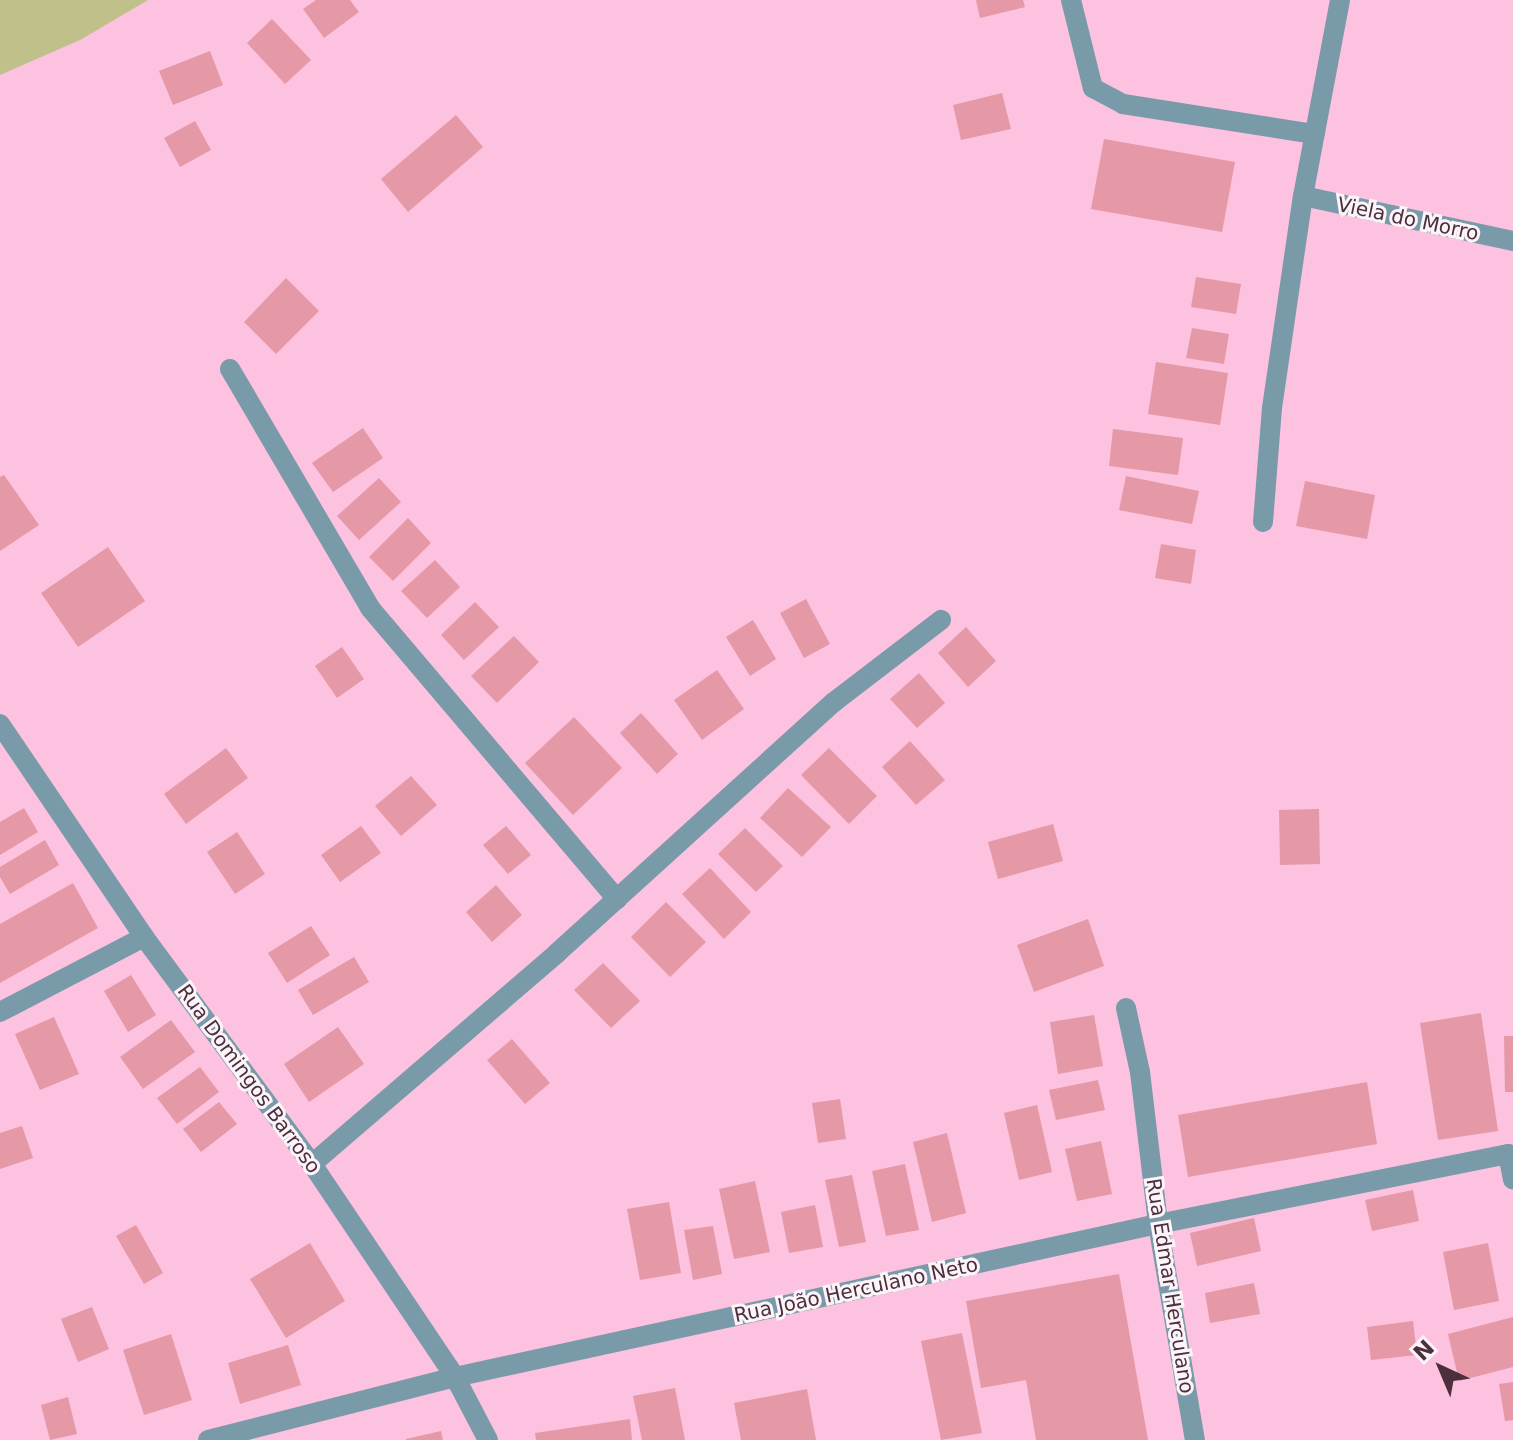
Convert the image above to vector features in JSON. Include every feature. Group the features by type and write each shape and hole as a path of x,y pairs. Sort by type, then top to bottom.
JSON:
{"street":[{"path":"1071,0 1093,88 1113,99 1123,104 1315,134"},
{"path":"1263,522 1272,408 1303,196 1340,0"},
{"name":"Viela do Morro","path":"1303,196 1513,241"},
{"path":"230,369 370,608 617,899"},
{"path":"312,1164 617,899 834,702 941,620"},
{"name":"Rua Domingos Barroso","path":"0,724 144,937 312,1164 455,1377 488,1440"},
{"path":"0,1012 144,937"},
{"name":"Rua Edmar Herculano","path":"1126,1008 1140,1072 1158,1224 1195,1440"},
{"name":"Rua João Herculano Neto","path":"208,1440 455,1377 1158,1224 1508,1154 1513,1180"}],"green space":[{"path":"0,0 148,0 80,40 0,75"}],"building":[{"path":"316,0 350,0 359,12 324,38 303,9"},
{"path":"976,0 1023,0 1025,7 980,18"},
{"path":"272,19 311,60 285,84 247,43"},
{"path":"210,51 223,85 173,105 159,71"},
{"path":"1002,93 1011,129 961,140 953,105"},
{"path":"456,115 483,147 408,212 381,179"},
{"path":"195,121 211,150 180,167 164,138"},
{"path":"1104,139 1235,162 1222,232 1091,209"},
{"path":"1196,277 1241,284 1236,314 1191,307"},
{"path":"286,278 319,311 276,354 244,322"},
{"path":"1192,328 1229,334 1224,364 1186,358"},
{"path":"1156,362 1228,373 1220,425 1148,414"},
{"path":"363,428 383,458 333,492 312,463"},
{"path":"1113,429 1183,438 1178,475 1109,466"},
{"path":"4,475 39,525 0,551 0,477"},
{"path":"1126,476 1199,491 1192,524 1119,510"},
{"path":"379,478 401,502 359,540 337,516"},
{"path":"1305,481 1375,495 1367,539 1296,526"},
{"path":"408,518 431,543 393,581 369,557"},
{"path":"1161,544 1196,550 1191,584 1155,578"},
{"path":"108,547 145,601 78,647 41,593"},
{"path":"435,560 460,587 427,618 401,591"},
{"path":"806,599 830,644 804,658 780,613"},
{"path":"475,602 499,627 464,660 441,635"},
{"path":"753,620 776,659 750,676 726,637"},
{"path":"966,627 996,661 968,687 938,653"},
{"path":"514,636 539,662 497,703 471,676"},
{"path":"342,647 364,679 337,698 315,666"},
{"path":"717,670 744,709 702,740 674,700"},
{"path":"919,673 945,703 917,728 890,699"},
{"path":"641,713 678,754 657,774 620,733"},
{"path":"574,717 622,768 573,815 525,763"},
{"path":"910,741 945,780 916,805 882,767"},
{"path":"226,748 248,778 186,824 164,794"},
{"path":"829,748 877,796 849,824 801,775"},
{"path":"411,776 437,805 401,836 375,806"},
{"path":"788,788 831,827 802,857 760,818"},
{"path":"24,808 38,832 0,855 0,822"},
{"path":"1319,809 1320,864 1280,865 1279,810"},
{"path":"1053,824 1063,861 998,879 988,842"},
{"path":"361,826 381,853 340,882 321,855"},
{"path":"506,826 531,855 508,874 483,845"},
{"path":"745,828 783,866 756,892 718,854"},
{"path":"237,832 265,874 235,894 207,852"},
{"path":"45,840 59,865 10,894 0,877 0,867"},
{"path":"710,868 751,912 724,939 682,894"},
{"path":"73,883 98,928 0,983 0,924"},
{"path":"496,885 522,915 492,942 466,912"},
{"path":"666,902 706,942 670,977 631,937"},
{"path":"1088,919 1104,966 1034,992 1017,945"},
{"path":"311,926 330,955 287,983 268,953"},
{"path":"354,957 369,982 313,1015 298,990"},
{"path":"603,963 640,1001 611,1028 574,990"},
{"path":"131,975 156,1015 128,1032 104,991"},
{"path":"1481,1013 1498,1131 1438,1140 1420,1023"},
{"path":"1094,1015 1103,1066 1058,1074 1050,1022"},
{"path":"54,1017 79,1074 40,1090 15,1034"},
{"path":"171,1020 195,1052 143,1089 120,1057"},
{"path":"338,1027 364,1064 309,1102 284,1064"},
{"path":"1504,1036 1513,1036 1513,1092 1505,1092"},
{"path":"512,1039 550,1083 525,1104 487,1060"},
{"path":"200,1067 219,1092 177,1124 157,1098"},
{"path":"1098,1080 1105,1110 1056,1120 1049,1090"},
{"path":"1367,1082 1377,1144 1188,1177 1178,1115"},
{"path":"840,1099 846,1139 818,1143 812,1103"},
{"path":"219,1102 237,1124 201,1152 183,1129"},
{"path":"1037,1105 1052,1172 1019,1180 1004,1113"},
{"path":"22,1126 33,1158 0,1169 0,1133"},
{"path":"947,1133 966,1213 932,1222 913,1142"},
{"path":"1101,1141 1112,1194 1077,1201 1065,1149"},
{"path":"905,1164 919,1230 886,1236 872,1171"},
{"path":"852,1175 866,1242 839,1247 825,1180"},
{"path":"755,1181 770,1252 734,1259 719,1189"},
{"path":"1413,1190 1419,1221 1372,1231 1365,1200"},
{"path":"669,1202 681,1273 640,1280 627,1209"},
{"path":"815,1205 823,1247 789,1253 781,1212"},
{"path":"1254,1218 1261,1251 1197,1266 1190,1233"},
{"path":"136,1225 163,1273 144,1284 116,1236"},
{"path":"713,1226 722,1274 693,1280 684,1230"},
{"path":"310,1243 345,1301 286,1338 250,1279"},
{"path":"1488,1243 1499,1301 1454,1310 1443,1252"},
{"path":"1119,1274 1148,1440 1036,1440 1026,1380 981,1388 966,1301"},
{"path":"1254,1283 1260,1314 1210,1323 1205,1293"},
{"path":"92,1307 109,1349 78,1362 61,1319"},
{"path":"1513,1317 1513,1367 1459,1381 1448,1334"},
{"path":"1413,1321 1417,1355 1371,1360 1367,1327"},
{"path":"962,1333 982,1433 941,1440 921,1341"},
{"path":"171,1334 192,1400 144,1415 123,1350"},
{"path":"288,1345 301,1385 240,1404 228,1363"},
{"path":"1513,1382 1513,1420 1505,1421 1499,1384"},
{"path":"675,1388 685,1440 642,1440 633,1396"},
{"path":"807,1389 816,1440 741,1440 734,1403"},
{"path":"68,1397 77,1434 50,1440 41,1405"},
{"path":"630,1419 632,1440 536,1440 535,1433"},
{"path":"441,1431 443,1440 406,1440 406,1439"}]}
